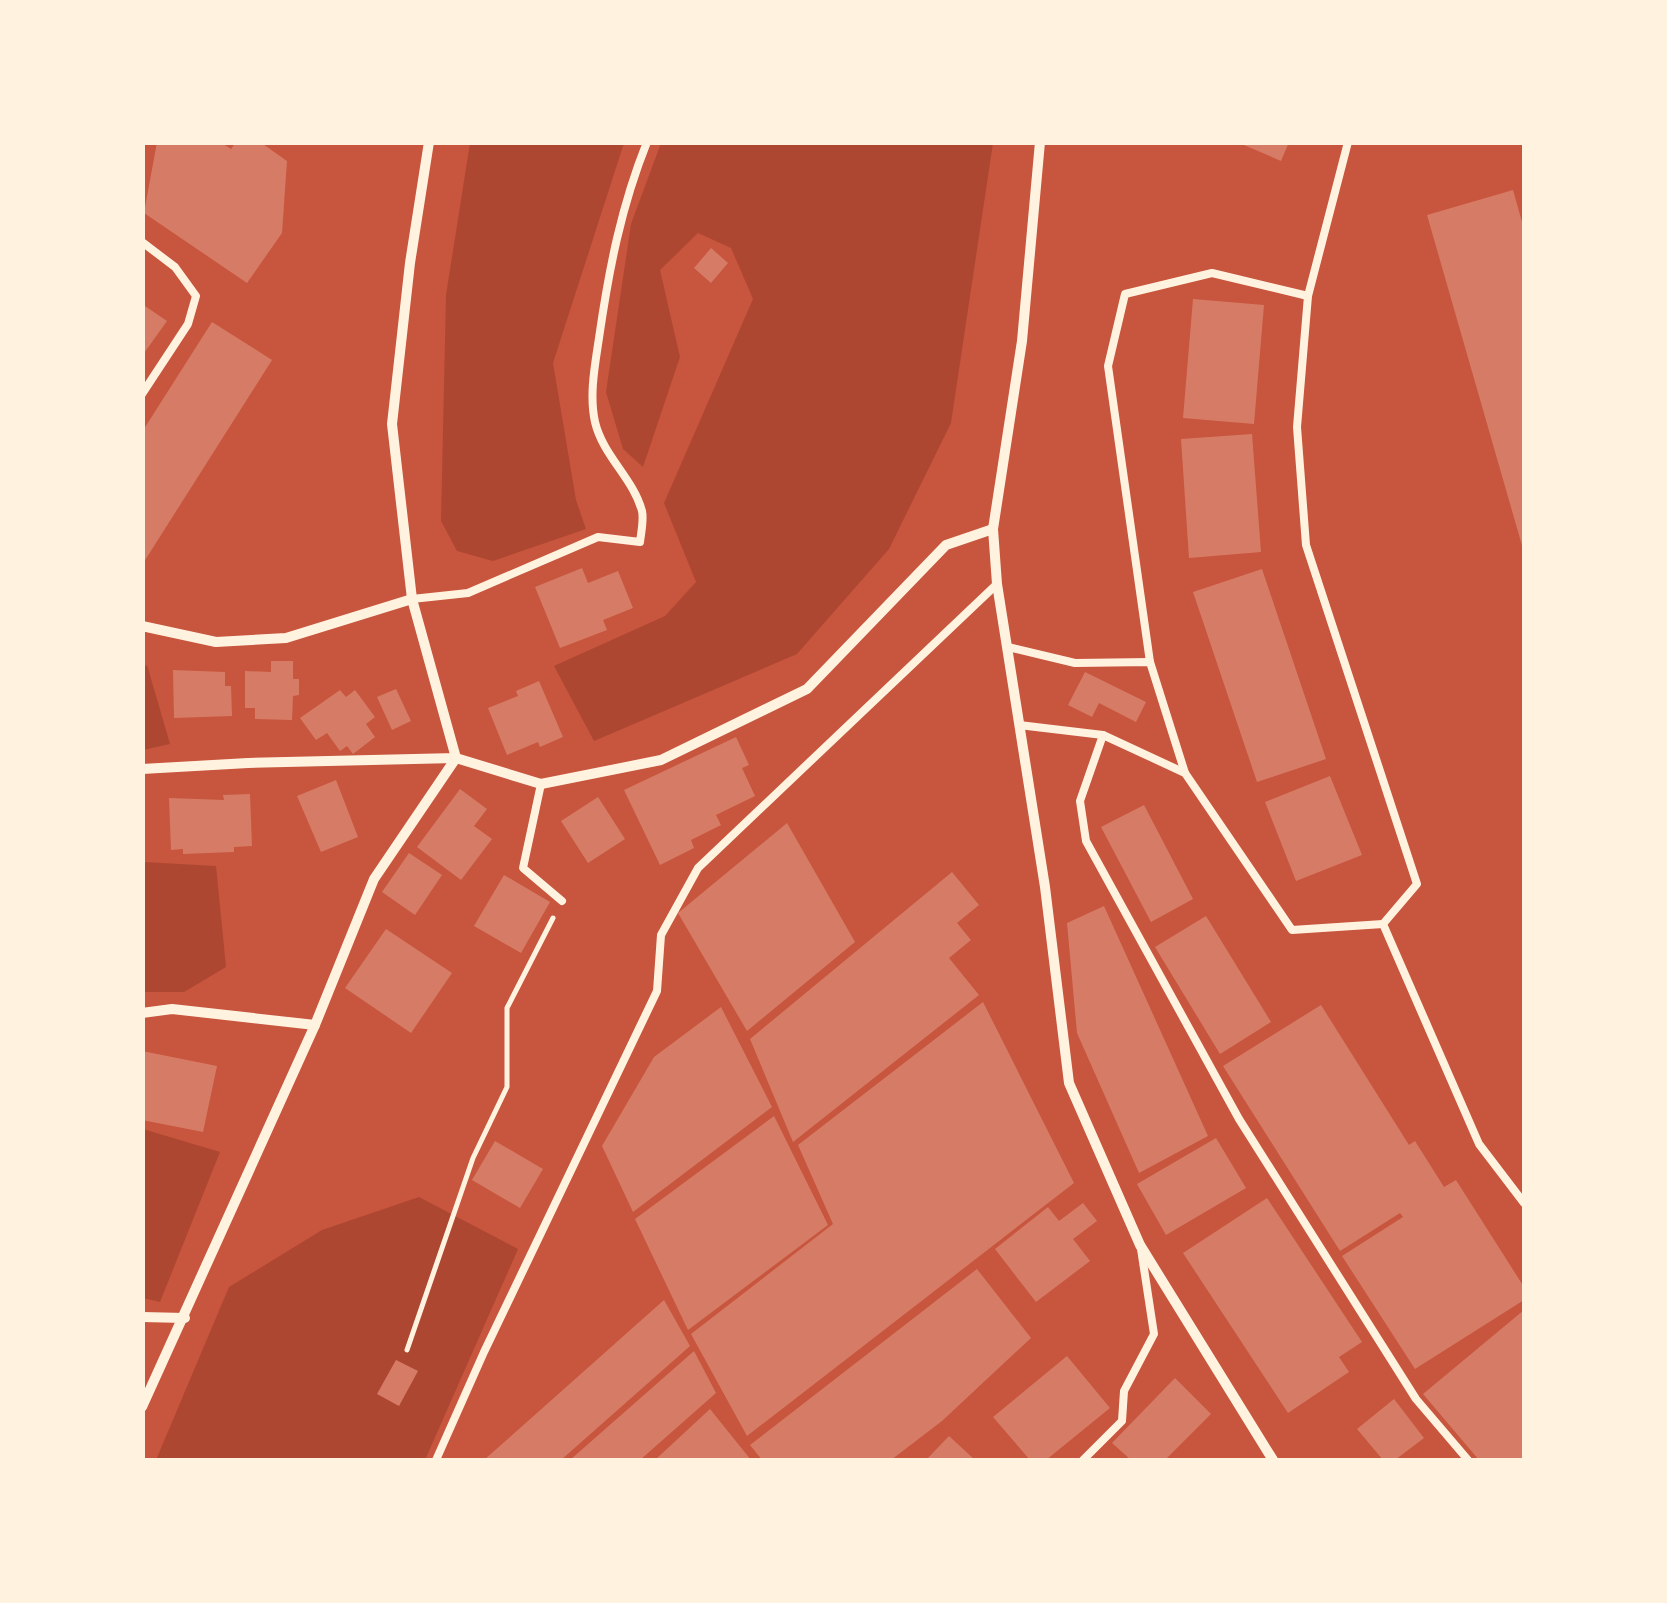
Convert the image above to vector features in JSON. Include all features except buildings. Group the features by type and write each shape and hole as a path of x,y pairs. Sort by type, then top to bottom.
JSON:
{"street":[{"path":"142,1407 315,1025 374,879 456,758 412,598 392,424 410,263 429,142"},
{"path":"1040,142 1022,341 994,529 997,584 1045,888 1069,1083 1140,1244 1272,1460"},
{"path":"142,769 456,758 541,784 661,760 807,689 946,545 994,529"},
{"path":"142,626 216,642 286,638 412,598"},
{"path":"142,1013 172,1009 315,1025"},
{"path":"142,1317 185,1318"}],"lane":[{"path":"412,598 468,592 598,537 640,542 643,514 595,423 593,382 611,254 646,142"},
{"path":"1308,296 1212,273 1125,294 1108,366 1150,662 1185,773 1292,930 1382,924 1417,884 1306,545 1297,427 1308,296 1348,142"},
{"path":"142,242 176,266 196,296 188,324 142,394"},
{"path":"436,1460 657,992 661,935 698,868 997,584"},
{"path":"1008,647 1075,663 1150,662"},
{"path":"1019,725 1103,735 1185,773"},
{"path":"1103,735 1080,801 1086,841 1239,1118 1416,1399 1468,1460"},
{"path":"541,784 523,868 562,902"},
{"path":"1382,924 1479,1144 1524,1203"},
{"path":"1082,1460 1122,1420 1124,1391 1154,1334 1140,1244"}],"path":[{"path":"407,1350 473,1158 506,1087 507,1008 562,902"}],"shaded area":[{"path":"470,143 624,143 553,363 576,500 586,529 493,561 457,551 441,521 446,295"},
{"path":"661,143 993,143 951,423 889,549 797,654 594,741 554,666 665,616 696,582 664,503 753,299 731,248 698,233 660,270 680,357 643,467 623,449 606,392 631,224"},
{"path":"147,665 170,744 143,750 143,667"},
{"path":"143,862 216,866 226,967 184,992 143,992"},
{"path":"143,1129 220,1152 160,1302 143,1298"},
{"path":"419,1197 518,1249 425,1460 156,1460 229,1287 322,1230"}]}
